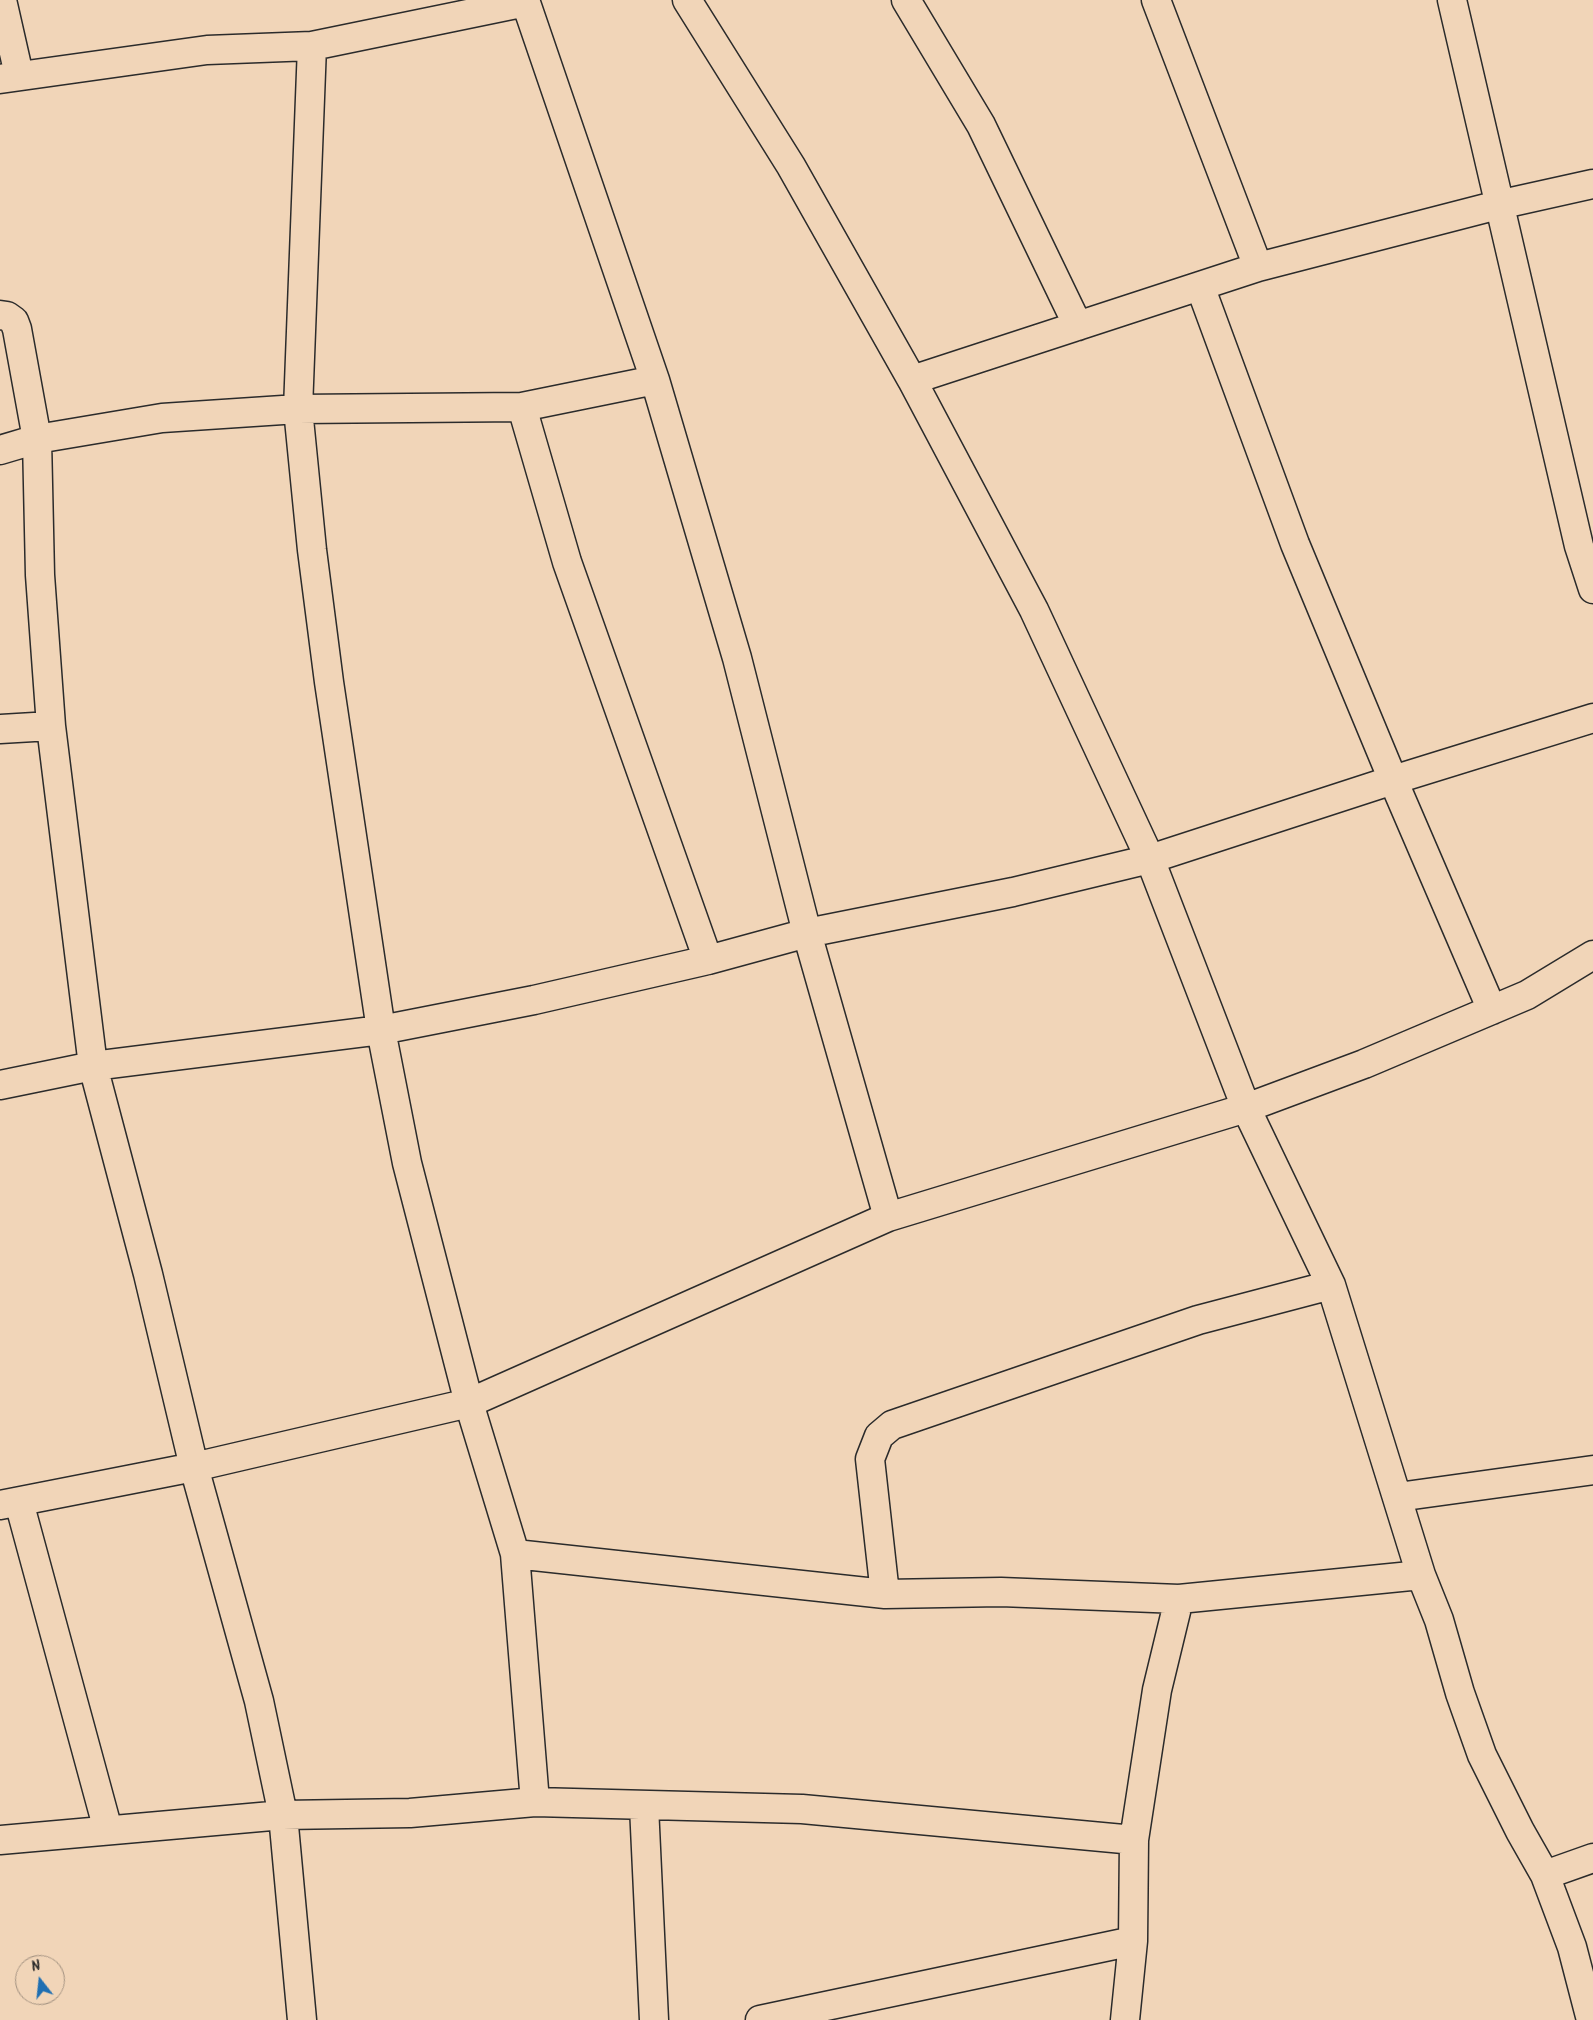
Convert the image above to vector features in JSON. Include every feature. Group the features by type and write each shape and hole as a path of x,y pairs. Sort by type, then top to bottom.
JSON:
{"street":[{"path":"2,0 10,77 207,50 312,46 525,1 655,380 737,658 807,933 888,1217"},
{"path":"687,0 791,166 912,380 1034,610 1150,859 1246,1108 1331,1284 1421,1574 1439,1620 1460,1693 1482,1755 1520,1831 1545,1875 1572,1947 1591,2020"},
{"path":"906,0 981,125 1078,326"},
{"path":"1156,0 1258,267"},
{"path":"1452,0 1498,205 1579,546 1593,589"},
{"path":"312,46 298,409 312,550 329,682 381,1030 407,1163 469,1403 515,1554 535,1802"},
{"path":"912,380 1258,267 1498,205 1593,184"},
{"path":"1200,286 1295,544 1393,780 1492,1010"},
{"path":"0,316 7,316 14,321 17,329 37,439 40,575 51,726 93,1066 145,1264 194,1467 259,1700 283,1814 302,2020"},
{"path":"0,450 37,439 162,418 298,409 522,407 655,380"},
{"path":"522,407 567,562 708,960"},
{"path":"0,1085 93,1066 381,1030 534,1000 708,960 807,933 1013,892 1150,859 1393,780 1593,718"},
{"path":"0,729 51,726"},
{"path":"108,1830 10,1503 194,1467 469,1403 888,1217 1246,1108 1364,1064 1527,995 1593,955"},
{"path":"885,1594 870,1459 879,1436 892,1426 1198,1320 1331,1284"},
{"path":"1398,1497 1593,1470"},
{"path":"515,1554 885,1594 1001,1592 1179,1599 1421,1574"},
{"path":"1125,2020 1133,1941 1134,1840 1157,1690 1179,1599"},
{"path":"0,1840 283,1814 410,1813 535,1802 802,1809 1134,1840"},
{"path":"644,1806 654,2020"},
{"path":"1545,1875 1593,1858"},
{"path":"760,2020 1133,1941"}]}
